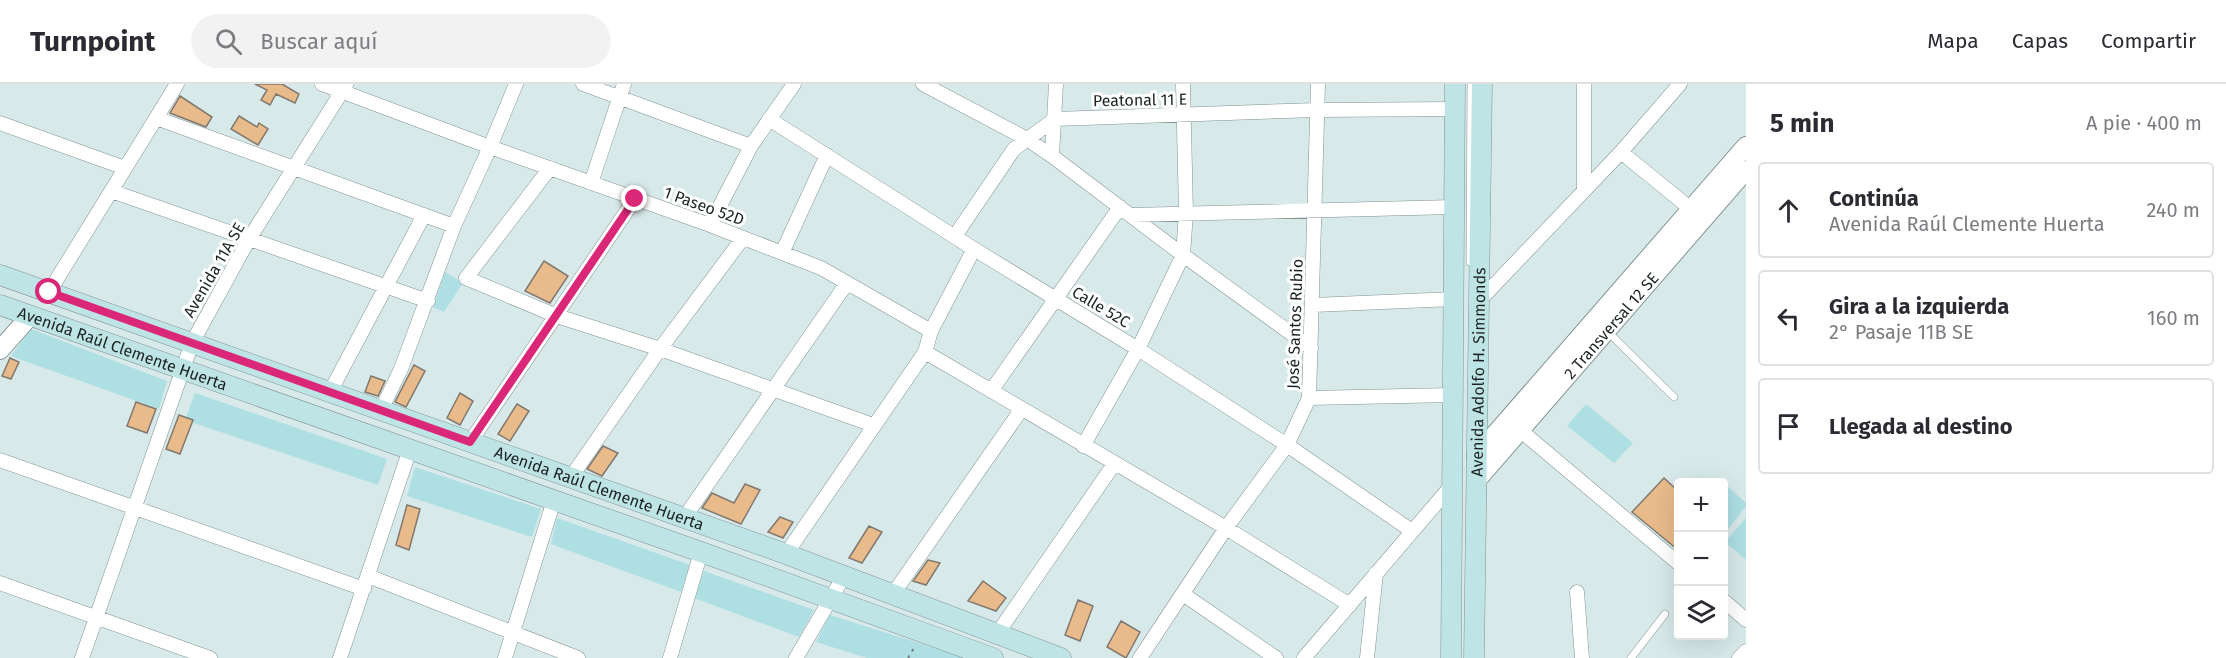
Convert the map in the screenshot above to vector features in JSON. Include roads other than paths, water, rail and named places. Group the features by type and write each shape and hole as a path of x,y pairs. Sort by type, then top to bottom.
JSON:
{"main road":[{"name":"Avenida Adolfo H. Simmonds","path":"1451,658 1455,84"},
{"name":"Avenida Adolfo H. Simmonds","path":"1474,658 1482,84"},
{"name":"Avenida Raúl Clemente Huerta","path":"0,275 786,554 1061,658"},
{"name":"Avenida Raúl Clemente Huerta","path":"0,305 184,366 410,449 833,596 994,656"}],"street":[{"path":"49,292 177,84"},
{"name":"1 Paseo 52D","path":"322,84 344,88 490,147 710,225 821,268 930,331"},
{"path":"381,410 401,369 428,302 454,226 516,84"},
{"path":"583,84 622,90 751,146"},
{"path":"710,225 751,146 794,84"},
{"path":"923,84 1027,139 1052,156 1311,348"},
{"path":"1052,156 1056,84"},
{"path":"1083,446 1138,349 1183,255 1186,213 1183,84"},
{"name":"José Santos Rubio","path":"1140,658 1226,528 1287,445 1310,398 1318,84"},
{"path":"1584,84 1584,190"},
{"path":"1479,301 1621,152 1680,84"},
{"name":"Avenida 11A SE","path":"82,658 192,343 249,239 344,88"},
{"path":"591,183 622,90"},
{"name":"Peatonal 11 E","path":"1055,119 1317,110 1455,109"},
{"path":"156,118 454,226"},
{"name":"Calle 52C","path":"769,118 974,249 1138,349 1287,445 1412,531"},
{"path":"955,236 1014,149 1055,119"},
{"path":"0,123 125,168"},
{"name":"2 Transversal 12 SE","path":"1476,481 1514,425 1691,209 1746,146"},
{"path":"1621,152 1691,209"},
{"path":"782,253 827,155"},
{"path":"550,168 466,278 557,316 660,349 873,425"},
{"name":"2 Transversal 12 SE","path":"1476,456 1514,425 1606,331 1746,170"},
{"path":"111,191 428,302"},
{"path":"470,442 635,199"},
{"path":"1125,211 1186,213 1454,207"},
{"path":"991,391 1056,299 1125,211"},
{"path":"330,392 424,215"},
{"path":"571,477 660,349 743,238"},
{"path":"786,554 925,352 930,331 974,249"},
{"path":"684,518 847,283"},
{"path":"1313,305 1454,299"},
{"path":"0,350 30,316"},
{"path":"925,352 1226,528 1350,604"},
{"path":"1310,398 1453,395"},
{"path":"893,594 1021,410"},
{"path":"1514,425 1674,560"},
{"path":"340,658 410,449"},
{"path":"0,460 135,508 366,582 579,658"},
{"path":"997,634 1114,464"},
{"path":"1304,658 1452,485"},
{"path":"505,658 554,500"},
{"path":"670,658 701,552"},
{"path":"1367,658 1376,573"},
{"path":"796,658 844,576"},
{"path":"0,583 210,658"},
{"path":"1577,592 1582,658"},
{"path":"1183,594 1276,658"},
{"path":"1728,604 1746,620"},
{"path":"1739,658 1746,651"}],"lane":[{"name":"Avenida Adolfo H. Simmonds","path":"1459,658 1463,84"},
{"name":"Avenida Adolfo H. Simmonds","path":"1470,276 1471,84"},
{"path":"0,297 184,366 833,596"},
{"path":"1606,331 1674,397"},
{"name":"Avenida Adolfo H. Simmonds","path":"1467,658 1469,408"},
{"path":"1631,658 1665,614"}]}
